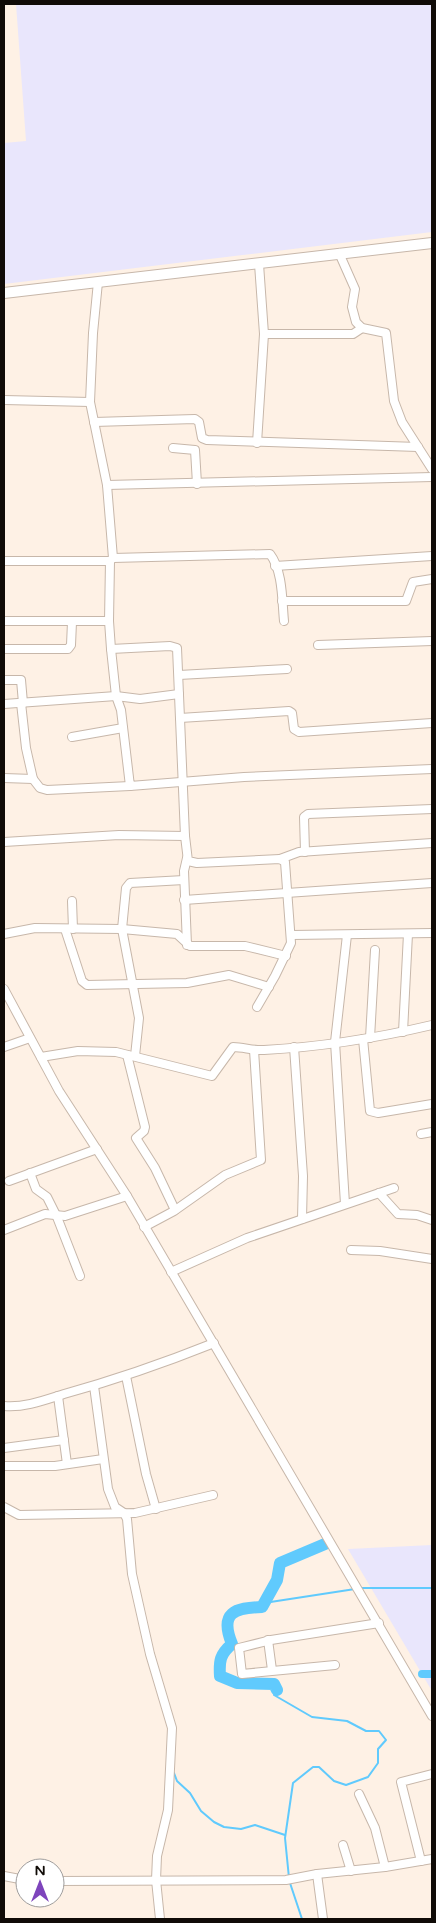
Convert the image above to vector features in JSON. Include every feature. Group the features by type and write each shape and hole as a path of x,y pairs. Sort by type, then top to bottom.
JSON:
{"main road":[{"path":"4,294 432,243"}],"street":[{"path":"339,253 355,289 353,314 362,328"},
{"path":"257,443 264,334 260,264"},
{"path":"98,282 93,333 90,402 107,485 112,559 108,621 116,696 121,710 130,786"},
{"path":"264,334 353,334 362,328 386,333 394,402 402,422 432,469"},
{"path":"4,400 90,402"},
{"path":"94,422 195,419 199,422 204,440 418,447"},
{"path":"173,448 195,450 196,484"},
{"path":"107,485 432,478"},
{"path":"4,561 267,554 272,556 276,566 284,622"},
{"path":"276,566 432,556"},
{"path":"282,601 404,601 408,599 413,582 432,579"},
{"path":"4,621 108,621"},
{"path":"4,649 68,649 71,645 72,622"},
{"path":"318,645 432,641"},
{"path":"111,649 175,646 178,652 187,858 184,880 187,945"},
{"path":"179,675 287,668"},
{"path":"4,680 21,680 26,748 32,779 40,788 47,790 166,784 183,780 432,768"},
{"path":"4,704 116,696 140,699 179,694"},
{"path":"180,718 289,711 292,713 294,729 299,732 432,723"},
{"path":"72,737 123,728"},
{"path":"4,778 32,779"},
{"path":"305,852 304,817 308,814 432,809"},
{"path":"4,842 111,835 185,836"},
{"path":"187,858 191,863 280,859 290,854 305,852 432,843"},
{"path":"257,1008 286,956 292,935 285,862 280,859"},
{"path":"175,1210 155,1168 136,1138 144,1131 145,1127 131,1055 139,1018 122,929 127,885 184,880"},
{"path":"184,900 432,883"},
{"path":"72,901 69,929 84,984 90,986 187,983 229,975 269,987"},
{"path":"4,934 35,928 122,929 177,934 187,945 245,946 286,956"},
{"path":"292,935 432,933"},
{"path":"403,1032 408,934"},
{"path":"345,1204 335,1042 347,935"},
{"path":"375,950 366,1039 370,1112 378,1113 432,1104"},
{"path":"4,989 6,1000 127,1196 144,1228 214,1343 432,1716"},
{"path":"41,1057 78,1051 131,1055 212,1076 216,1073 230,1048 254,1050 366,1039 432,1025"},
{"path":"4,1047 30,1038"},
{"path":"294,1047 303,1176 302,1218"},
{"path":"144,1228 175,1210 225,1175 261,1160 254,1050"},
{"path":"421,1134 432,1132"},
{"path":"9,1181 97,1150"},
{"path":"30,1173 36,1189 47,1197 80,1276"},
{"path":"171,1272 247,1238 394,1188"},
{"path":"379,1193 398,1214 417,1215 432,1220"},
{"path":"4,1230 45,1214 56,1217 65,1216 127,1196"},
{"path":"351,1250 380,1251 432,1259"},
{"path":"4,1406 20,1406 94,1386 214,1343"},
{"path":"126,1376 146,1474 156,1509"},
{"path":"94,1386 103,1459 111,1499 124,1513 132,1574 150,1654 172,1728 168,1810 160,1834 156,1880 160,1919"},
{"path":"58,1396 67,1464"},
{"path":"4,1448 64,1440"},
{"path":"4,1466 67,1464 103,1459"},
{"path":"4,1507 19,1515 124,1513 156,1509 213,1495"},
{"path":"335,1665 244,1674 240,1671 240,1647 268,1640 379,1623"},
{"path":"268,1640 272,1670"},
{"path":"421,1861 401,1782 432,1774"},
{"path":"359,1794 375,1828 385,1867"},
{"path":"343,1846 351,1871"},
{"path":"65,1881 290,1879 432,1859"},
{"path":"317,1874 323,1919"}],"shaded area":[{"path":"16,4 432,4 432,232 4,284 4,143 26,141"},
{"path":"432,1545 432,1691 348,1549"}],"waterway":[{"path":"277,1690 274,1684 237,1683 220,1676 221,1658 232,1644 227,1625 229,1618 237,1611 262,1607 277,1580 280,1563 325,1544"},
{"path":"360,1588 432,1588"},
{"path":"264,1603 355,1589"},
{"path":"422,1674 432,1674"},
{"path":"277,1690 274,1695 312,1717 347,1721 366,1731 379,1731 386,1740 378,1749 378,1763 368,1777 346,1785 334,1781 319,1767 313,1767 293,1783 285,1838 289,1878"},
{"path":"174,1773 177,1781 190,1793 201,1811 214,1822 224,1827 241,1829 255,1825 285,1835"},
{"path":"290,1883 302,1919"}]}
